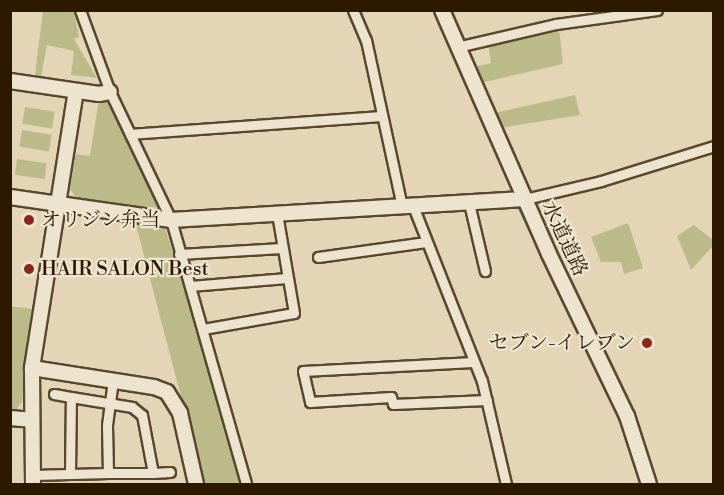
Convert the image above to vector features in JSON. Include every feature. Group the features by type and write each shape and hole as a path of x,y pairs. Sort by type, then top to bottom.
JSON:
{"street":[{"path":"80,10 110,92 171,220 178,254 203,329 246,484"},
{"path":"353,10 366,40 380,116 407,207 426,242 487,400 506,484"},
{"name":"水道道路","path":"442,10 525,199 627,416 649,484"},
{"path":"457,47 556,24 657,10"},
{"path":"10,81 76,91 110,92"},
{"path":"76,91 32,368 33,480 70,474 170,472"},
{"path":"130,134 380,116"},
{"path":"10,197 171,220 525,199 601,182 714,146"},
{"path":"469,203 485,271"},
{"path":"203,329 294,313 277,214"},
{"path":"318,257 426,242"},
{"path":"178,254 282,248"},
{"path":"190,286 287,278"},
{"path":"473,362 303,371 310,402 391,397 393,404 487,400"},
{"path":"32,368 154,387 176,402 196,484"},
{"path":"108,473 113,380"},
{"path":"54,394 132,407 142,415 153,472"},
{"path":"70,474 71,397"},
{"path":"10,418 31,420"}],"green space":[{"path":"43,11 74,11 79,37 74,39 97,78 71,75 74,51 47,45 41,77 35,74"},
{"path":"559,28 563,64 480,83 473,67 491,63 488,43"},
{"path":"575,95 580,115 500,128 494,113"},
{"path":"99,99 107,101 159,210 219,390 243,484 204,484 131,206 77,199 70,189 76,154 90,156"},
{"path":"25,107 55,112 52,128 22,124"},
{"path":"22,130 52,135 49,151 19,147"},
{"path":"17,159 47,163 44,179 15,175"},
{"path":"628,223 643,268 624,274 621,262 601,262 591,237"},
{"path":"694,225 713,240 713,246 691,270 677,236"},
{"path":"10,306 33,309 22,402 15,411 10,410"}],"waterway":[{"path":"518,207 580,333"},
{"path":"614,403 628,440"}],"place":[{"name":"オリジン弁当","path":"29,220"},
{"name":"HAIR SALON Best","path":"29,269"},
{"name":"セブン-イレブン","path":"647,343"}]}
